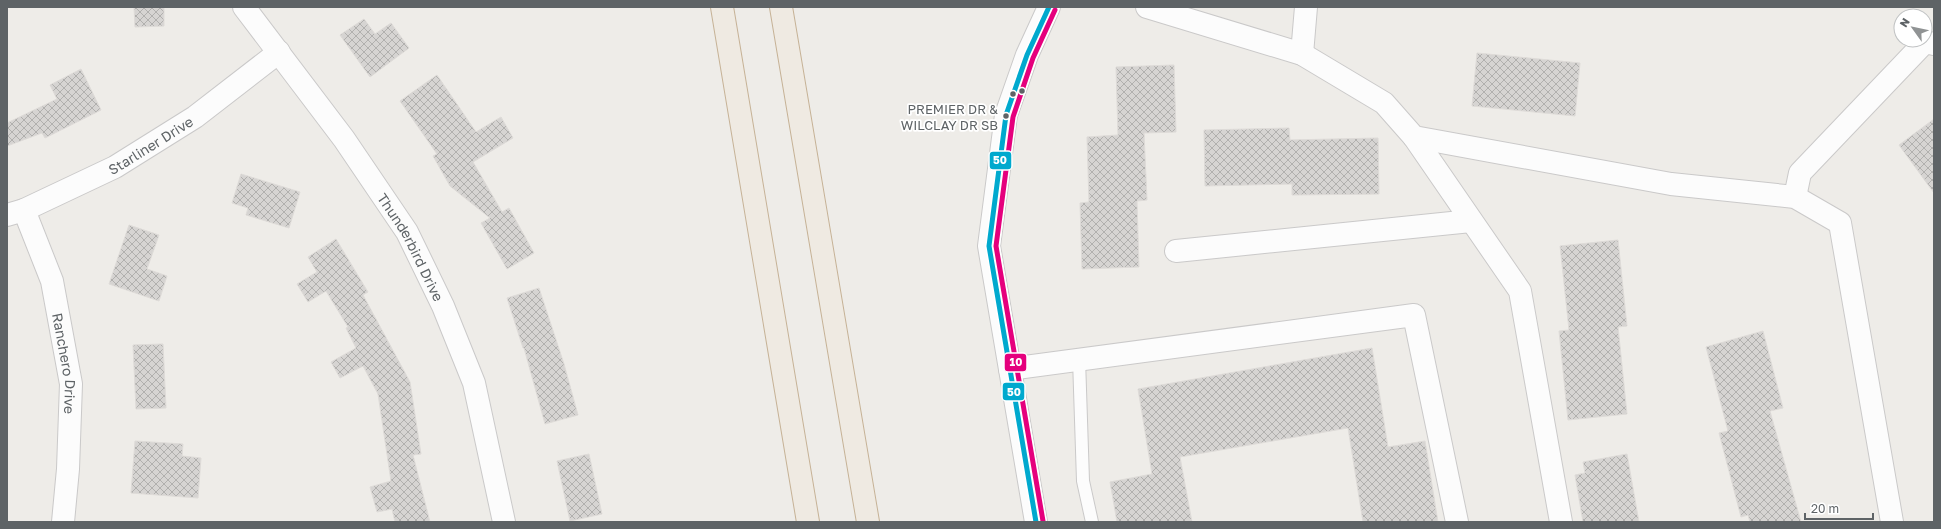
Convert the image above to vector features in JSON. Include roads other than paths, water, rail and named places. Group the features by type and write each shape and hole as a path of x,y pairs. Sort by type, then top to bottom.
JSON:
{"highway":[{"path":"722,7 808,522"},
{"path":"781,7 868,522"}],"street":[{"name":"Thunderbird Drive","path":"244,7 344,139 407,232 444,306 474,383 504,522"},
{"path":"1036,522 989,246 1006,115 1027,55 1050,7"},
{"path":"1146,7 1302,54 1384,103 1414,137 1520,292 1561,522"},
{"path":"1302,54 1306,7"},
{"path":"1795,197 1800,173 1925,42 1934,44"},
{"name":"Starliner Drive","path":"15,213 115,167 196,117 279,52"},
{"path":"1414,137 1671,184 1795,197 1840,223 1892,522"},
{"name":"Ranchero Drive","path":"15,213 52,281 71,384 68,469 63,522"},
{"path":"1176,251 1471,221"},
{"path":"1010,368 1414,315 1457,522"}],"lane":[{"path":"1079,359 1084,481 1092,522"}],"place":[{"name":"PREMIER DR & WILCLAY DR SB","path":"1006,116"}]}
